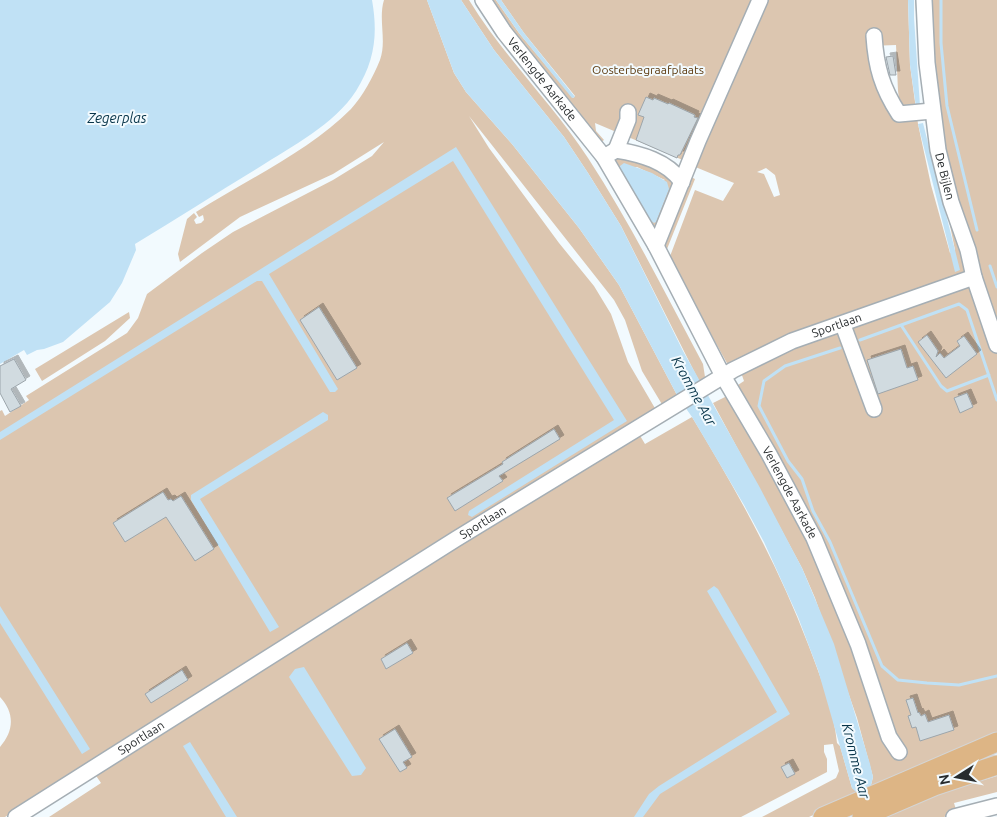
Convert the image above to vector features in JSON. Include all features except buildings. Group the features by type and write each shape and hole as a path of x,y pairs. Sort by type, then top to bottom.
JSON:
{"main road":[{"path":"868,806 997,742"},
{"path":"823,817 868,806 997,765"}],"street":[{"name":"Verlengde Aarkade","path":"483,0 520,52 610,154 723,376 769,454 814,538 858,644 889,737 899,752"},
{"path":"656,246 760,0"},
{"name":"De Bijlen","path":"924,0 927,63 938,150 951,202 997,345"},
{"path":"874,36 875,58 886,94 900,114 932,111"},
{"path":"628,112 628,120 610,154 640,155 684,176"},
{"name":"Sportlaan","path":"16,817 456,539 723,376 792,341 974,277"},
{"path":"844,324 874,409"},
{"path":"954,817 997,806"}],"green space":[{"path":"384,0 427,0 454,73 466,92 512,144 579,228 619,285 678,397 663,406 642,371 625,320 614,300 469,116 489,148 559,243 594,286 611,314 628,362 656,410 633,424 645,444 692,417 725,472 770,556 796,614 826,693 837,743 840,746 852,788 860,793 809,817 762,817 836,778 839,771 833,744 824,745 827,772 741,817 49,817 101,783 88,764 5,817 0,817 0,747 8,735 11,722 8,709 0,697 0,411 2,410 5,416 29,400 26,396 127,333 138,318 147,294 202,253 233,232 333,180 372,156 384,142 333,174 240,217 180,262 178,254 187,219 194,213 197,217 194,220 196,224 201,223 204,220 203,215 199,217 196,212 317,138 335,124 355,104 374,73 382,53 382,7"},
{"path":"461,0 469,0 497,41 574,138 604,183 648,260 703,364 705,377 699,381 621,226 588,173 564,137 494,50"},
{"name":"Oosterbegraafplaats","path":"488,0 496,0 519,33 573,98 575,96 524,33 501,0 755,0 685,161 595,123 596,131 604,140 601,142"},
{"path":"764,0 908,0 910,65 918,124 931,185 950,253 955,250 923,93 915,0 997,0 997,736 870,789 873,777 857,718 815,598 802,568 713,403 727,396 787,504 737,393 738,385 744,381 737,361 728,365 669,259 695,190 723,201 734,183 693,166","holes":["896,45 901,112 889,114 870,60 869,46","766,168 775,175 780,195 774,197 764,174 757,172"]},
{"path":"626,155 676,179 657,229 654,229 612,158","holes":["637,167 665,180 636,194 620,169"]},
{"path":"689,176 695,179 667,249 660,246"},
{"path":"129,312 130,318 105,341 42,381 35,369"},
{"path":"997,776 997,792 954,803 957,813 944,817 877,817 940,793"}],"water":[{"name":"Zegerplas","path":"0,0 372,0 375,36 371,58 356,91 347,103 324,125 135,244 136,250 122,283 110,302 63,342 27,355 24,350 0,364"},
{"name":"Kromme Aar","path":"427,0 461,0 494,50 564,137 621,226 683,351 759,486 802,568 834,644 870,764 873,777 870,789 858,794 852,788 818,670 798,617 764,542 744,505 692,417 678,397 619,285 579,228 512,144 466,92 454,73"},
{"path":"496,0 501,0 524,33 575,97 572,98 519,33"},
{"path":"908,0 914,0 920,106 916,107 910,65"},
{"path":"923,123 960,270 955,272 918,124"},
{"path":"456,147 627,421 472,517 468,515 469,511 614,420 453,161 269,274 338,389 335,392 330,392 262,281 257,281 0,440 0,432"},
{"path":"624,163 652,173 667,182 669,189 656,222 654,223 650,220 620,168"},
{"path":"323,412 328,415 328,420 200,499 279,627 270,632 191,500 191,495"},
{"path":"714,586 718,589 790,714 660,794 643,817 634,817 649,794 659,786 777,712 707,591"},
{"path":"0,606 90,749 82,754 0,623"},
{"path":"304,667 366,768 361,775 352,776 289,677 295,669"},
{"path":"190,742 237,817 226,817 183,746"}],"waterway":[{"path":"941,0 941,43 947,106 977,230"},
{"path":"990,266 997,287"},
{"path":"860,340 959,304 967,310 997,400"},
{"path":"901,325 941,386 947,391 989,375"},
{"path":"840,348 785,366 764,381 759,406 788,461 802,479 813,511 830,542 882,666 898,680 927,683 959,685 997,676"}]}
